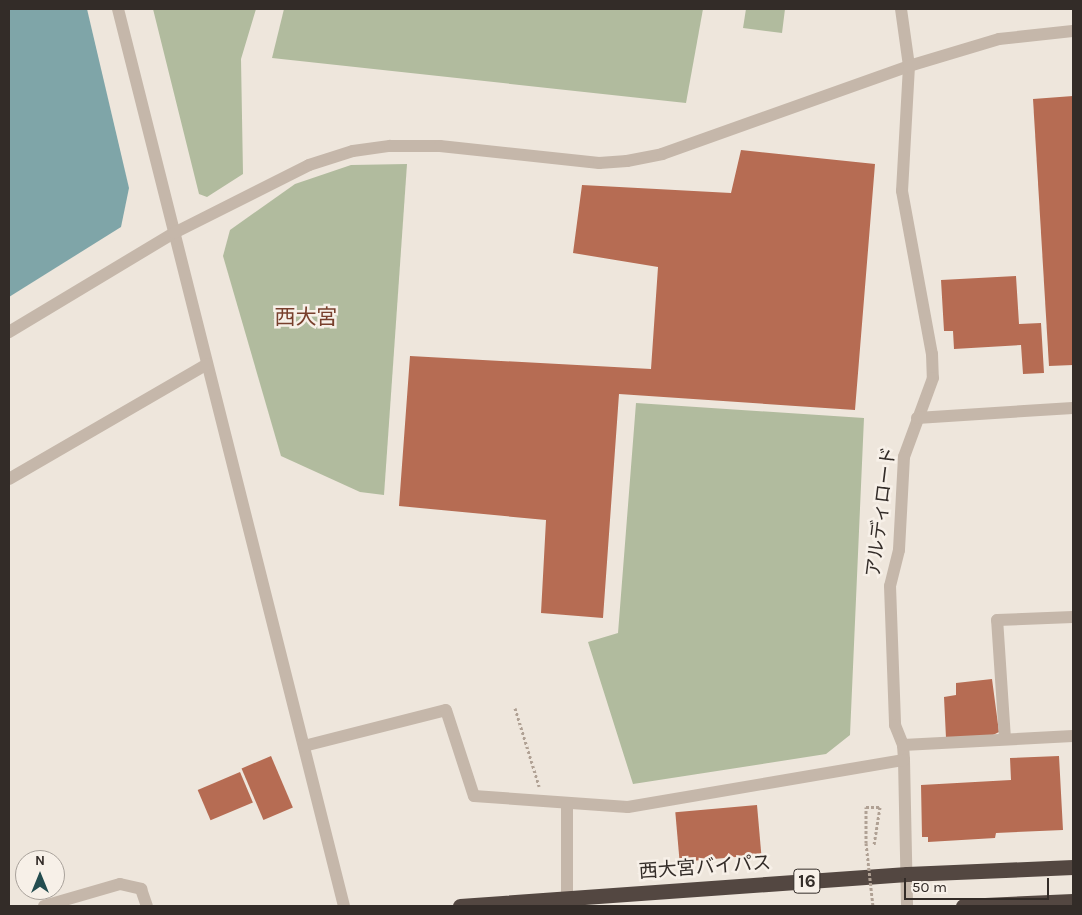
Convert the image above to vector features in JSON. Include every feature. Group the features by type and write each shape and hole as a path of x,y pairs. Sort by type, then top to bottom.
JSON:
{"highway":[{"name":"西大宮バイパス","path":"460,906 907,874 1073,867"},
{"path":"963,906 1073,900"}],"street":[{"path":"118,9 344,906"},
{"name":"アルディロード","path":"902,9 909,66 902,191 932,354 933,378 904,457 899,550 890,586 895,725 903,745 904,760 907,906"},
{"path":"9,332 174,233 310,165 353,151 390,146 440,146 599,163 627,161 662,154 909,66 999,39 1073,31"},
{"path":"9,479 207,364"},
{"path":"917,418 1073,408"},
{"path":"1005,740 997,620 1073,617"},
{"path":"304,746 446,710 474,796 628,806 904,760"},
{"path":"903,745 1073,736"},
{"path":"567,803 567,898"},
{"path":"44,906 120,884 141,889 147,906"}],"path":[{"path":"515,708 544,801"},
{"path":"873,906 866,843 866,806 880,807 874,846"}],"green space":[{"path":"153,9 256,9 241,59 243,174 207,197 199,194"},
{"path":"284,9 703,9 686,103 272,58"},
{"path":"746,9 785,9 782,33 743,28"},
{"path":"407,164 384,495 360,492 281,456 223,256 230,230 295,184 351,165"},
{"path":"636,403 864,418 850,735 826,754 633,784 588,642 618,633"}],"water":[{"path":"9,9 87,9 129,188 121,227 9,297"}],"building":[{"path":"1073,96 1073,365 1049,366 1033,99"},
{"path":"741,150 875,164 855,410 619,394 603,618 541,613 546,520 399,506 410,356 651,369 658,267 573,253 582,185 731,193"},
{"path":"1016,276 1019,324 1041,323 1044,373 1023,374 1021,345 954,349 953,331 944,331 941,280"},
{"path":"992,679 999,732 991,736 946,738 944,697 956,695 956,683"},
{"path":"271,756 293,808 263,820 242,769"},
{"path":"1059,756 1063,830 996,833 995,838 928,842 928,837 922,837 921,785 1011,780 1010,758"},
{"path":"240,772 253,802 211,820 198,790"},
{"path":"757,805 761,855 680,862 675,812"}],"district":[{"name":"西大宮","path":"306,317"}]}
